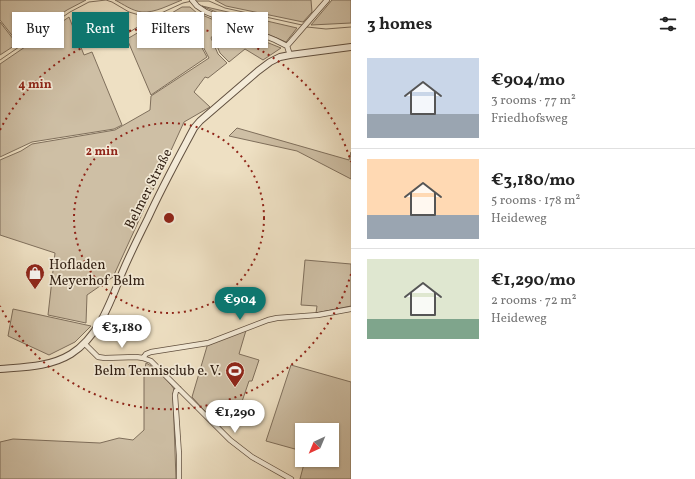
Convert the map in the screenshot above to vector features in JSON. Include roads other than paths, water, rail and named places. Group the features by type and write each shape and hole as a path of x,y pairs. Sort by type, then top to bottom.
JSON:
{"street":[{"path":"192,0 197,6 206,12 287,46 290,55"},
{"path":"287,46 327,0"},
{"name":"Belmer Straße","path":"0,369 50,363 69,355 89,339 100,323 112,299 148,216 194,128 270,62 280,57 290,55 351,47"},
{"path":"144,358 146,354 151,352 208,343 268,320 318,315 351,309"},
{"path":"84,343 98,357 144,358 151,361 180,388 231,442 254,458 291,479"},
{"path":"179,479 175,395 180,388"}],"waterway":[{"path":"0,60 70,12 89,2 106,0 129,12 149,16 159,14 183,3 192,1"},
{"path":"195,1 209,1 225,8 302,25"},
{"path":"129,32 137,27"},
{"path":"307,27 326,29 351,27"}],"place":[{"name":"Hofladen Meyerhof Belm","path":"35,290"},
{"name":"Belm Tennisclub e. V.","path":"235,388"}]}
